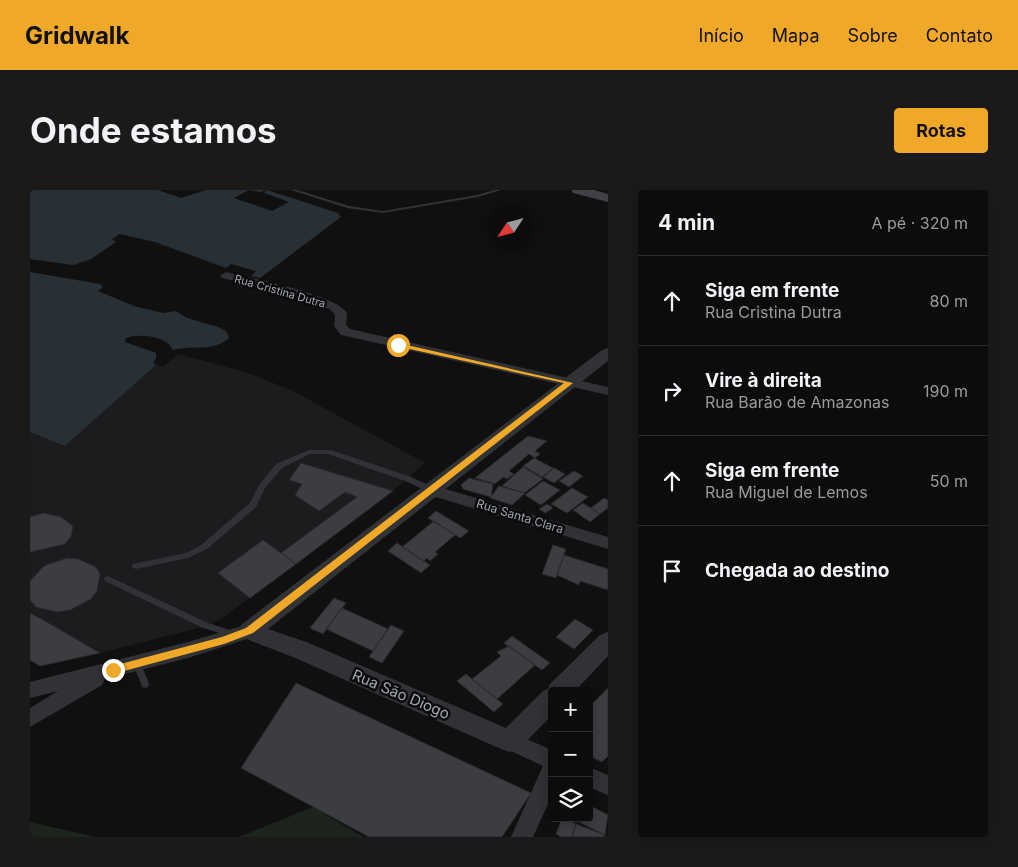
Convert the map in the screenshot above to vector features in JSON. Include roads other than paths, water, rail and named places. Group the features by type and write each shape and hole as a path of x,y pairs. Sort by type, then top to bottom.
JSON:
{"main road":[{"path":"578,190 608,198"}],"street":[{"name":"Rua Cristina Dutra","path":"226,276 319,300 336,307 340,311 342,319 340,326 346,332 608,391"},
{"path":"30,690 137,664 243,633 432,490 608,353"},
{"name":"Rua Santa Clara","path":"432,490 608,543"},
{"name":"Rua São Diogo","path":"243,633 301,650 548,758"},
{"path":"563,687 608,641"},
{"path":"30,718 107,672"},
{"path":"510,741 548,702"},
{"path":"522,837 549,777"},
{"path":"593,779 608,785"}],"lane":[{"path":"293,190 367,211 383,212 478,196 499,190"},
{"path":"136,566 188,555 204,547 253,505 262,487 279,466 308,452 329,452 408,479 432,490"},
{"path":"108,579 206,626 243,633"},
{"path":"137,664 145,684"}]}
